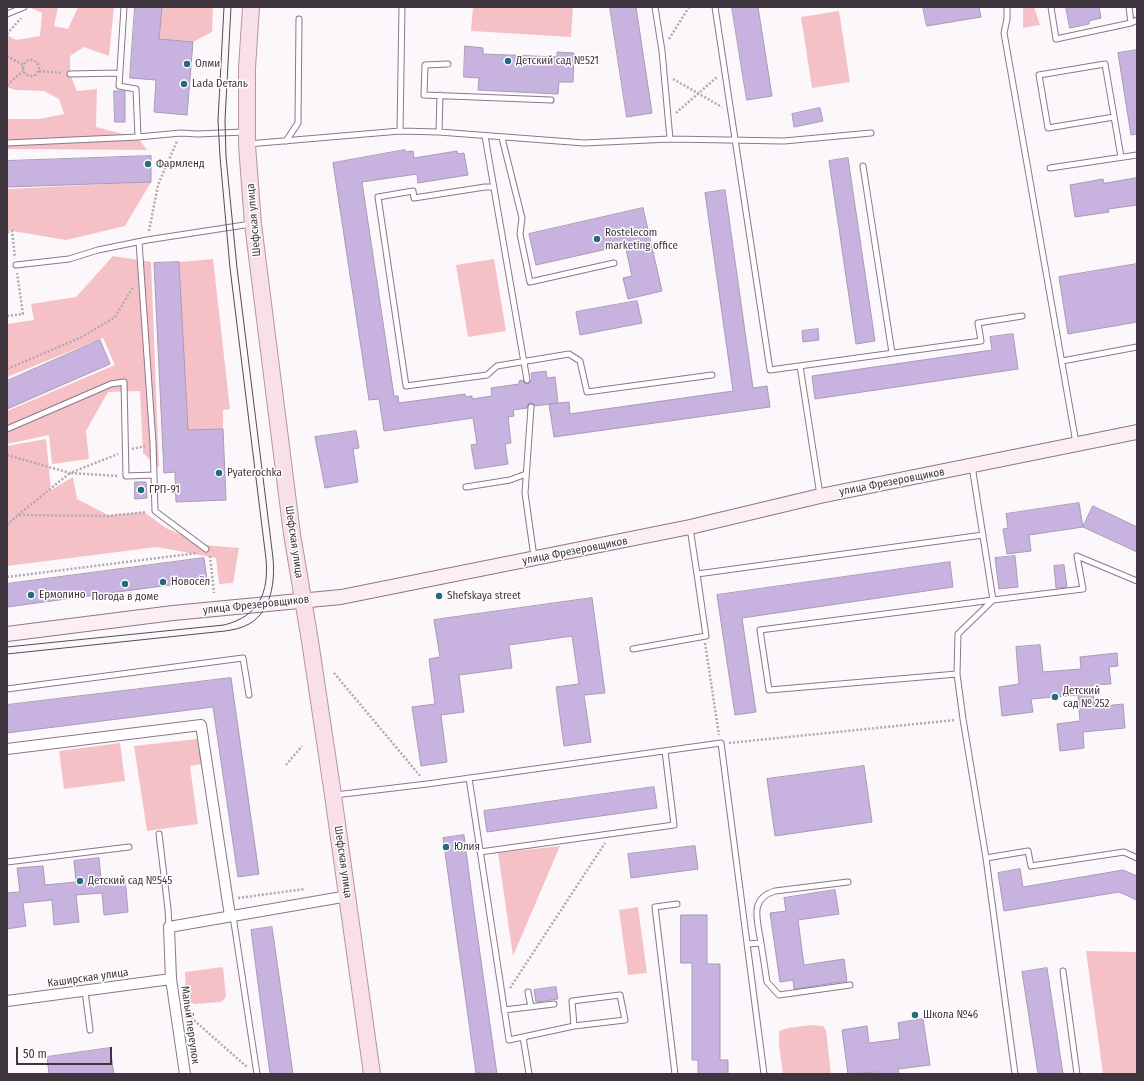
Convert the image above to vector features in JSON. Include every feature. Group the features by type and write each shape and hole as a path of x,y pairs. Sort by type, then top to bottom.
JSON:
{"main road":[{"name":"Шефская улица","path":"251,7 247,138 253,224 292,534 310,641 348,896 372,1074"},
{"name":"улица Фрезеровщиков","path":"7,634 173,613 341,597 690,527 820,496 1137,432"}],"street":[{"path":"7,749 201,725 232,916"},
{"path":"169,928 348,896"},
{"name":"Малый переулок","path":"169,928 171,979 185,1074"},
{"name":"Каширская улица","path":"7,1001 171,979"}],"lane":[{"path":"124,7 119,86 136,89 138,137"},
{"path":"400,131 402,7"},
{"path":"655,7 662,51 670,139"},
{"path":"715,7 770,370 981,341 978,323 1022,316"},
{"path":"1007,7 1007,19 1004,33 1077,444"},
{"path":"1051,7 1056,39 1131,23 1137,20"},
{"path":"1129,7 1131,23"},
{"path":"7,14 25,10"},
{"path":"286,141 298,123 299,19"},
{"path":"448,64 425,64 424,94 551,100"},
{"path":"1114,117 1048,128 1039,75 1105,64 1121,157"},
{"path":"70,74 119,73"},
{"path":"439,132 440,95"},
{"path":"7,143 138,137 181,133 286,141 400,131 439,132 502,138 584,143 670,139 784,141 872,132"},
{"path":"485,136 527,380"},
{"path":"502,138 522,218 520,234 530,282 614,263"},
{"path":"1050,168 1137,155"},
{"path":"863,166 892,353"},
{"path":"494,187 485,187 414,198 413,191 378,197 406,386 487,375 497,366 569,354 580,360 587,392 712,375"},
{"path":"16,265 70,259 98,250 147,240 253,224"},
{"path":"139,242 153,443 155,511 206,551"},
{"path":"1062,361 1137,347"},
{"path":"800,366 820,496"},
{"path":"7,429 111,384 124,382 126,476 154,475"},
{"path":"531,407 524,493 534,559"},
{"path":"972,466 993,600"},
{"path":"466,487 510,480 526,474"},
{"path":"633,649 706,636 690,527"},
{"path":"698,574 983,535"},
{"path":"957,674 769,690 760,630 1083,590 1077,556 1137,581"},
{"path":"993,600 958,634 957,674 986,858 1015,1074"},
{"path":"7,689 243,658 249,695"},
{"path":"333,795 427,784 721,743 764,1074"},
{"path":"480,852 674,825 665,751"},
{"path":"469,778 501,997 509,1040 574,1026 625,1020 620,995 572,1001 574,1026"},
{"path":"159,834 169,928"},
{"path":"7,862 130,847"},
{"path":"986,858 1028,851 1031,866 1124,852 1137,858"},
{"path":"848,882 775,890 766,893 759,900 756,910 767,982 779,995 850,985"},
{"path":"675,1074 656,906 677,904"},
{"path":"232,916 257,1074"},
{"path":"747,944 761,943"},
{"path":"1063,970 1077,1074"},
{"path":"85,991 90,1030"},
{"path":"528,992 531,1007"},
{"path":"504,1010 554,1004"},
{"path":"523,1037 529,1074"}],"path":[{"path":"662,51 689,7"},
{"path":"7,34 25,10"},
{"path":"7,56 23,65"},
{"path":"27,60 34,60 38,64 39,71 34,76 28,76 23,71 23,65 27,60"},
{"path":"668,119 725,70"},
{"path":"7,85 23,71"},
{"path":"39,71 70,74"},
{"path":"663,73 731,113"},
{"path":"147,240 158,185 181,133"},
{"path":"7,232 12,231 23,314 7,316"},
{"path":"7,369 82,337 115,317 141,274"},
{"path":"7,525 70,473 153,443"},
{"path":"7,455 70,473 126,476"},
{"path":"18,515 108,516 155,511"},
{"path":"7,577 206,551 214,593"},
{"path":"334,673 427,784"},
{"path":"716,720 721,743 963,719"},
{"path":"286,765 302,746"},
{"path":"501,997 510,989 597,854 612,834"},
{"path":"236,899 305,889"},
{"path":"175,1003 249,1069"}],"shaded area":[{"path":"29,7 58,7 54,26 68,29 78,7 114,7 109,56 84,47 70,56 70,74 77,91 97,89 96,127 138,138 147,150 7,149 7,119 39,119 64,114 59,99 44,91 15,90 7,87 7,35 16,40 40,36 42,13"},
{"path":"162,7 213,7 212,32 193,42 159,39"},
{"path":"473,7 573,7 571,37 471,31"},
{"path":"1023,7 1034,7 1040,25 1023,28"},
{"path":"839,11 850,82 812,88 801,17"},
{"path":"151,182 125,226 66,240 7,230 7,189"},
{"path":"113,256 151,262 159,468 143,453 140,391 108,392 86,431 89,459 52,464 49,435 7,444 7,411 115,365 103,338 7,377 7,324 34,320 31,304 76,297"},
{"path":"213,259 230,409 223,410 223,429 188,430 179,262"},
{"path":"494,259 506,331 468,337 456,265"},
{"path":"46,439 51,490 73,477 77,499 108,515 144,512 166,528 205,545 239,548 233,583 219,584 216,558 157,547 7,566 7,446"},
{"path":"197,739 202,764 190,766 198,824 147,831 134,746"},
{"path":"120,743 125,781 64,789 59,751"},
{"path":"560,846 513,956 498,853"},
{"path":"638,907 647,973 628,975 619,910"},
{"path":"1086,951 1137,952 1137,1074 1103,1074"},
{"path":"223,967 226,997 221,1002 194,1004 188,1000 186,993 185,972"},
{"path":"812,1025 823,1026 826,1030 831,1074 783,1074 779,1045 779,1031 788,1028"}],"building":[{"path":"135,7 162,7 159,39 193,42 187,115 154,112 156,80 130,78"},
{"path":"610,7 636,7 652,113 627,117"},
{"path":"732,7 758,7 772,96 747,100"},
{"path":"923,7 979,7 981,17 927,26"},
{"path":"1066,7 1099,7 1101,18 1089,21 1089,24 1070,28"},
{"path":"465,46 483,48 483,54 557,57 557,52 574,53 573,82 559,82 558,94 478,90 479,78 464,77"},
{"path":"1137,50 1137,134 1131,135 1118,53"},
{"path":"114,91 125,91 125,122 115,122"},
{"path":"820,108 823,121 794,127 792,114"},
{"path":"405,150 405,152 413,151 414,158 457,151 458,154 464,153 468,175 418,183 417,174 362,182 394,396 398,396 399,403 465,394 466,397 472,396 472,399 492,396 491,388 519,384 519,381 523,380 524,383 528,384 532,379 531,373 546,371 547,378 555,377 558,403 535,406 531,403 528,404 527,408 513,410 514,416 508,417 511,443 505,444 508,464 475,469 471,445 477,444 473,418 384,431 379,399 369,400 333,163"},
{"path":"151,156 151,182 7,187 7,161"},
{"path":"848,158 875,341 856,344 829,161"},
{"path":"1137,178 1137,205 1108,209 1109,212 1075,217 1070,185 1103,179 1104,183"},
{"path":"725,190 753,388 767,386 770,407 554,437 549,404 569,402 570,414 733,391 705,193"},
{"path":"643,208 662,291 628,299 623,278 632,276 625,245 536,265 529,234"},
{"path":"179,262 188,430 223,429 226,500 176,502 175,472 164,473 154,263"},
{"path":"1137,264 1137,322 1068,334 1059,277"},
{"path":"637,301 642,323 580,335 576,312"},
{"path":"818,329 819,340 803,342 802,331"},
{"path":"1013,334 1018,369 815,399 812,376 992,350 990,337"},
{"path":"100,340 110,364 7,409 7,381"},
{"path":"356,431 359,448 353,449 358,482 325,488 315,437"},
{"name":"ГРП-91","path":"135,482 146,482 147,498 135,499"},
{"path":"1079,503 1083,527 1029,535 1031,551 1007,554 1003,529 1008,528 1006,514"},
{"path":"1093,506 1137,527 1137,552 1083,527"},
{"path":"1015,556 1018,587 999,589 995,558"},
{"path":"204,558 207,580 7,607 7,584"},
{"path":"950,562 953,587 742,618 756,712 735,715 717,595"},
{"path":"1064,565 1067,587 1056,588 1054,566"},
{"path":"592,598 605,693 584,695 591,742 564,746 556,687 579,684 572,636 509,645 512,668 459,675 464,712 441,715 447,762 421,766 412,707 435,704 429,659 440,657 434,620"},
{"path":"1040,645 1043,672 1081,669 1080,657 1117,653 1118,666 1109,667 1111,684 1092,685 1095,707 1123,704 1125,728 1083,732 1084,748 1060,751 1057,724 1080,721 1078,695 1031,699 1033,712 1002,716 999,687 1019,684 1016,647"},
{"path":"231,678 259,874 238,877 213,707 7,733 7,705"},
{"path":"864,766 872,822 775,836 767,779"},
{"path":"654,787 657,808 487,832 484,811"},
{"path":"464,835 497,1074 484,1074 483,1072 476,1073 443,838"},
{"path":"695,846 698,869 631,878 628,854"},
{"path":"99,858 101,879 125,877 128,912 104,915 102,893 76,895 79,922 54,925 52,900 23,903 26,926 7,929 7,893 20,892 17,868 43,866 45,885 76,882 74,861"},
{"path":"1020,869 1023,887 1123,870 1137,876 1137,900 1119,892 1004,911 998,873"},
{"path":"835,890 839,914 798,920 804,965 844,959 847,981 794,989 793,980 780,982 770,913 786,911 784,898"},
{"path":"681,915 707,915 707,964 720,964 720,1060 728,1060 728,1074 698,1074 698,1060 692,1060 692,963 681,963"},
{"path":"272,927 293,1074 270,1074 251,930"},
{"path":"1047,968 1063,1074 1038,1074 1022,972"},
{"path":"556,987 558,999 536,1002 534,990"},
{"path":"923,1019 930,1065 898,1069 899,1074 879,1074 878,1072 848,1074 842,1030 867,1026 869,1043 900,1039 898,1023"},
{"path":"110,1048 114,1074 49,1074 47,1057"}],"tram line":[{"path":"7,647 224,625 246,616 259,601 263,592 266,582 266,559 230,268 220,157 218,120 224,7"},
{"path":"7,654 225,631 240,628 257,618 263,611 270,595 273,576 273,558 237,268 226,157 225,120 231,7"}],"place":[{"name":"Детский сад №521","path":"508,61"},
{"name":"Олми","path":"187,64"},
{"name":"Lada Dеталь","path":"184,84"},
{"name":"Фармленд","path":"148,164"},
{"name":"Rostelecom marketing office","path":"597,239"},
{"name":"Pyaterochka","path":"219,473"},
{"name":"ГРП-91","path":"141,490"},
{"name":"Новосёл","path":"163,582"},
{"name":"Погода в доме","path":"125,584"},
{"name":"Ермолино","path":"31,595"},
{"name":"Shefskaya street","path":"439,596"},
{"name":"Детский сад № 252","path":"1055,697"},
{"name":"Юлия","path":"446,847"},
{"name":"Детский сад №545","path":"80,881"},
{"name":"Школа №46","path":"915,1015"}]}
